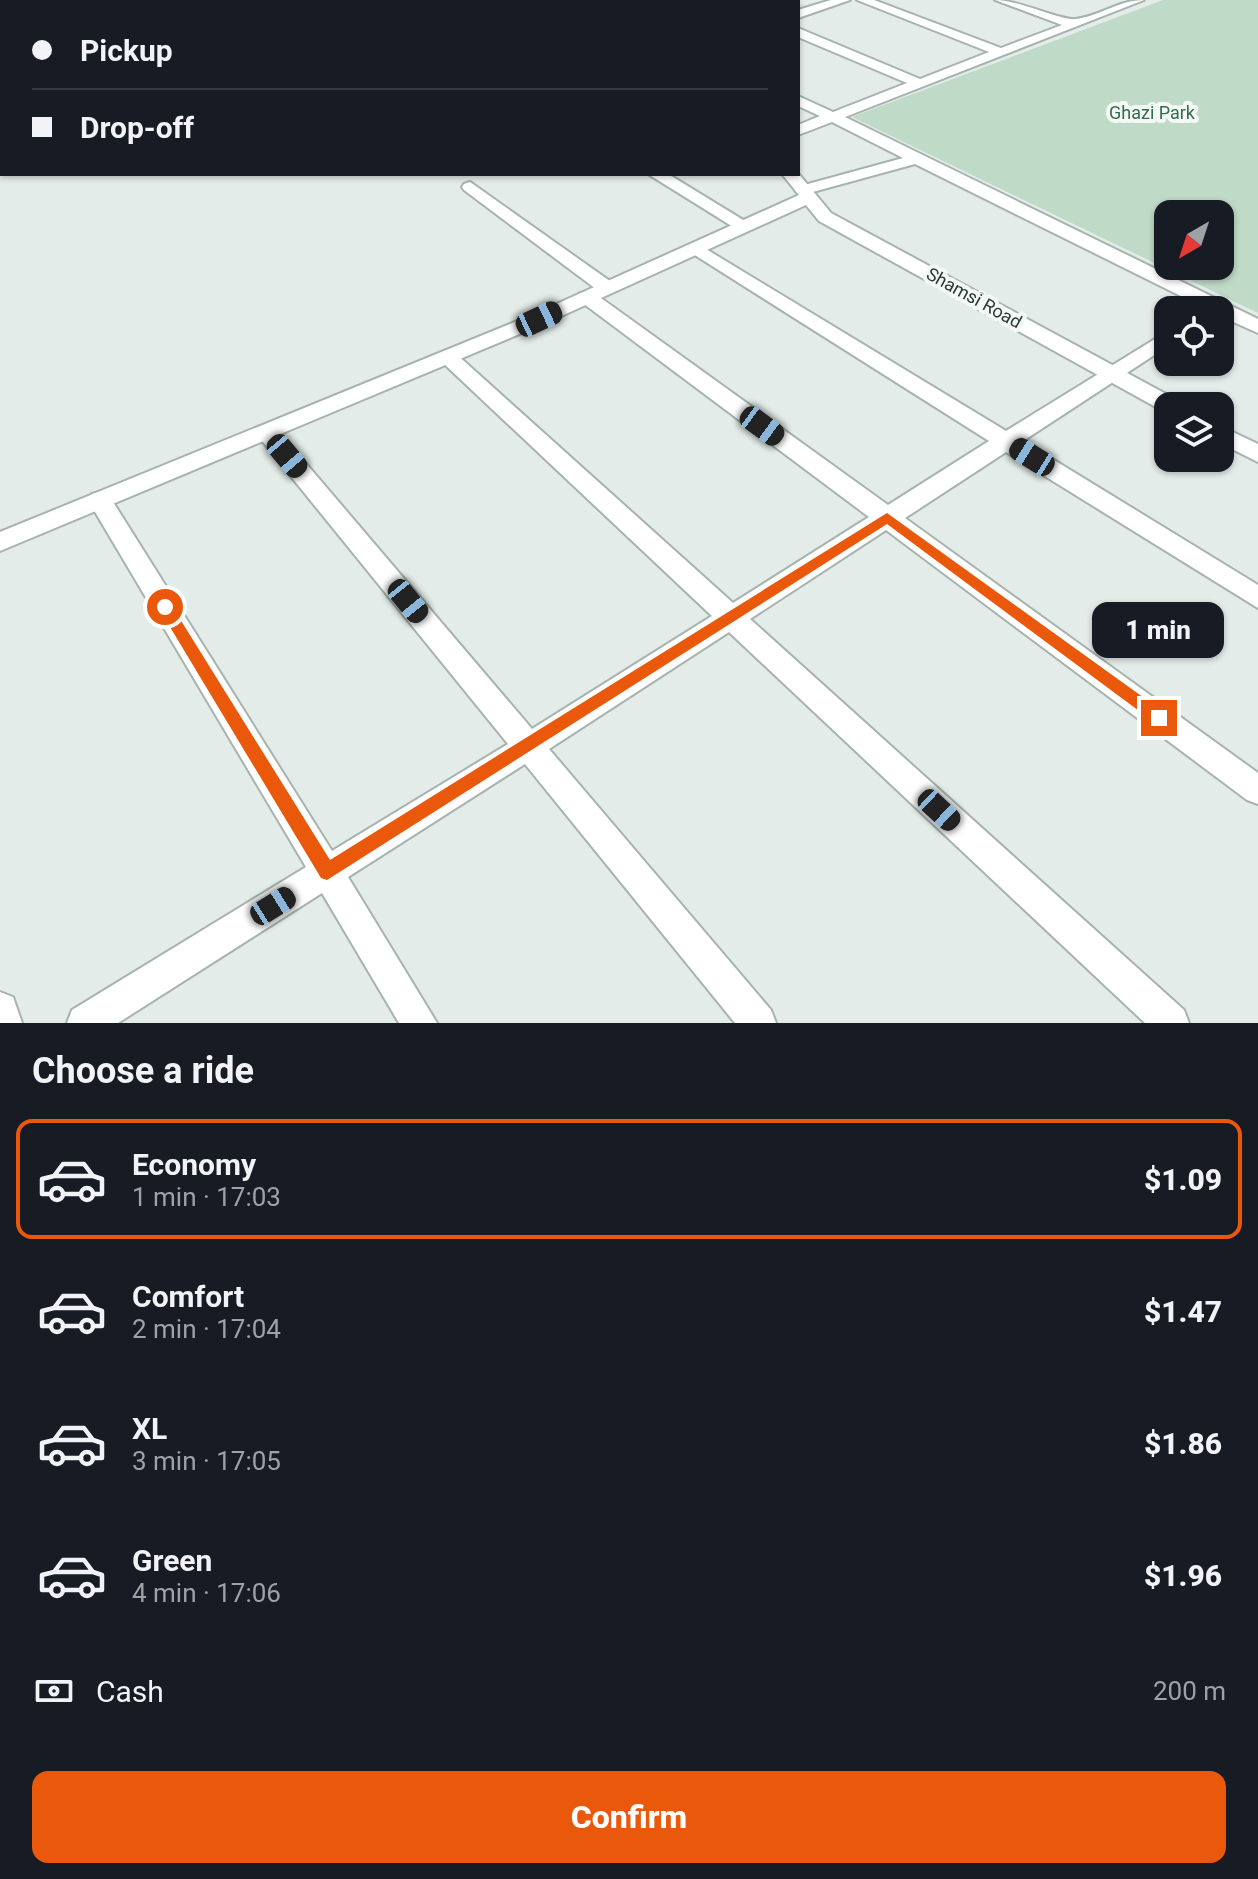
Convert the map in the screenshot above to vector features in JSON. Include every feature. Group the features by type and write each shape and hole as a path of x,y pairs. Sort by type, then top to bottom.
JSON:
{"street":[{"path":"800,13 844,0"},
{"path":"863,0 1000,52"},
{"path":"1001,0 1073,24"},
{"path":"800,129 1138,0"},
{"path":"800,33 918,83"},
{"path":"800,101 1188,296"},
{"path":"0,542 597,293 744,226 806,193 916,159"},
{"path":"659,176 744,226"},
{"name":"Shamsi Road","path":"792,176 825,217 1154,397"},
{"path":"470,187 597,293 887,518 1258,790"},
{"path":"696,248 1258,598"},
{"path":"1234,317 1258,327"},
{"path":"85,1023 731,618 1154,346"},
{"path":"448,357 1171,1023"},
{"path":"267,432 758,1023"},
{"path":"1234,441 1258,454"},
{"path":"100,500 419,1023"},
{"path":"0,1010 4,1023"}],"green space":[{"name":"Ghazi Park","path":"1163,0 1258,0 1258,313 1234,301 1234,296 1223,296 1190,280 1234,280 1234,200 1154,200 1154,263 852,117"}],"route":[{"path":"165,607 327,872 887,518 1159,718"}]}
